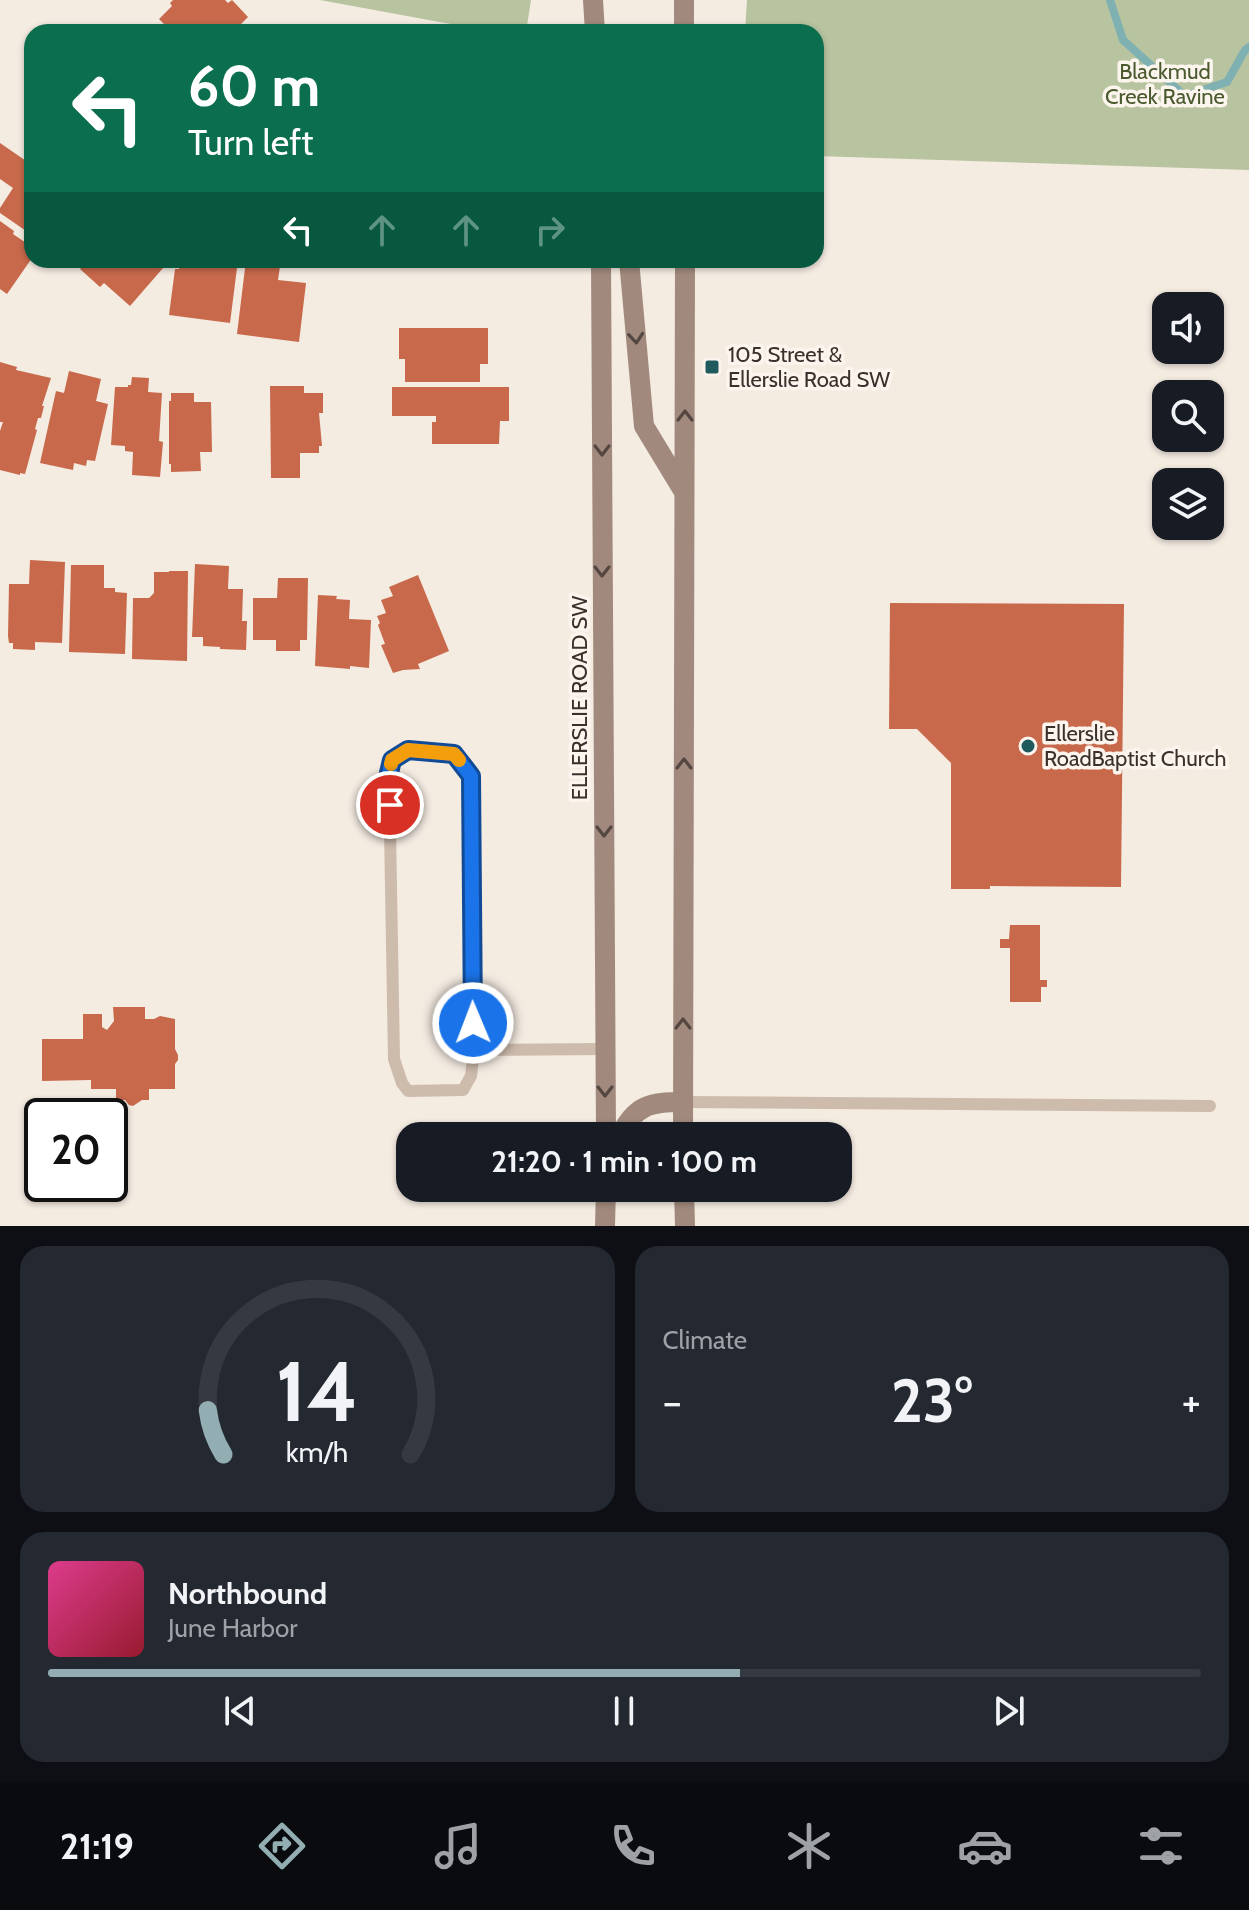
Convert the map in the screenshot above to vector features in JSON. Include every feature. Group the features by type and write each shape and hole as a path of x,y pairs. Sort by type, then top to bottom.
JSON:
{"main road":[{"path":"593,0 594,24"},
{"path":"684,0 684,24"},
{"name":"ELLERSLIE ROAD SW","path":"601,268 606,1122"},
{"path":"630,268 644,426 685,494"},
{"path":"683,1122 685,268"},
{"path":"628,1122 646,1105 683,1102"},
{"path":"605,1226 606,1202"},
{"path":"684,1202 685,1226"}],"lane":[{"path":"408,750 454,754 471,776 474,1050 471,1076 463,1090 408,1091 394,1059 389,773 392,760 408,750"},
{"path":"474,1050 605,1049"},
{"path":"683,1102 1210,1106"}],"green space":[{"path":"320,0 531,0 527,24 450,24"},
{"name":"Blackmud Creek Ravine","path":"747,0 1249,0 1249,170 824,156 824,24 746,24"}],"building":[{"path":"173,0 225,0 228,3 232,0 248,17 241,24 164,24 159,19 172,6 170,3"},
{"path":"0,143 24,160 24,230 0,213 13,188 0,179"},
{"path":"0,221 24,242 25,268 7,294 0,289"},
{"path":"163,268 130,306 104,283 100,287 80,269"},
{"path":"237,268 230,323 169,315 175,269"},
{"path":"245,268 280,268 278,280 306,283 299,342 237,334"},
{"path":"399,328 488,328 488,364 480,364 480,382 405,382 405,359 399,359"},
{"path":"0,362 17,367 16,370 51,378 25,474 20,475 0,470 0,431 3,422 0,422"},
{"path":"69,371 101,379 96,401 108,404 95,461 87,460 86,466 74,463 73,470 40,463 56,391 64,393"},
{"path":"132,377 149,378 148,392 162,393 160,477 132,475 133,452 125,451 125,446 111,445 115,387 128,387"},
{"path":"270,386 304,386 304,393 323,393 323,413 319,413 322,446 319,446 319,453 300,453 300,478 271,478"},
{"path":"392,387 509,387 509,421 500,421 499,444 432,444 432,422 436,422 436,416 392,416"},
{"path":"171,393 194,393 194,402 211,402 212,452 200,452 201,471 171,472"},
{"path":"30,560 65,562 62,643 35,642 35,650 13,649 8,636 9,584 29,584"},
{"path":"195,564 229,566 228,589 243,589 242,621 247,621 246,650 203,646 203,637 192,637"},
{"path":"71,565 104,565 104,588 127,593 125,654 69,652"},
{"path":"188,571 187,661 132,659 133,598 149,598 154,593 154,572"},
{"path":"418,575 449,651 418,664 420,669 393,673 381,645 385,644 377,616 386,613 381,600 393,596 389,587"},
{"path":"278,578 308,578 307,640 300,640 300,651 276,651 276,640 253,640 253,598 277,598"},
{"path":"318,595 350,600 349,619 371,620 369,668 315,666"},
{"name":"Ellerslie RoadBaptist Church","path":"890,603 1124,604 1121,887 990,886 990,889 951,889 951,763 917,729 889,729"},
{"path":"1010,925 1040,925 1040,980 1047,980 1047,987 1041,987 1041,1002 1010,1002 1010,948 1000,948 1000,939 1009,939"},
{"path":"113,1007 145,1007 145,1019 160,1016 175,1019 178,1060 175,1064 175,1089 149,1089 149,1100 142,1100 133,1106 128,1104 128,1098 116,1098 116,1089 91,1089 91,1080 42,1081 42,1039 83,1039 83,1014 102,1014 102,1027 107,1030 114,1021"}],"waterway":[{"path":"1110,0 1123,40 1185,96 1227,82 1249,47"}],"slow traffic":[{"path":"391,764 392,760 408,750 454,754 459,760"}],"place":[{"name":"105 Street & Ellerslie Road SW","path":"712,367"},
{"name":"Ellerslie RoadBaptist Church","path":"1028,746"}],"route":[{"path":"390,805 389,773 392,760 408,750 454,754 471,776 473,1023"}]}
